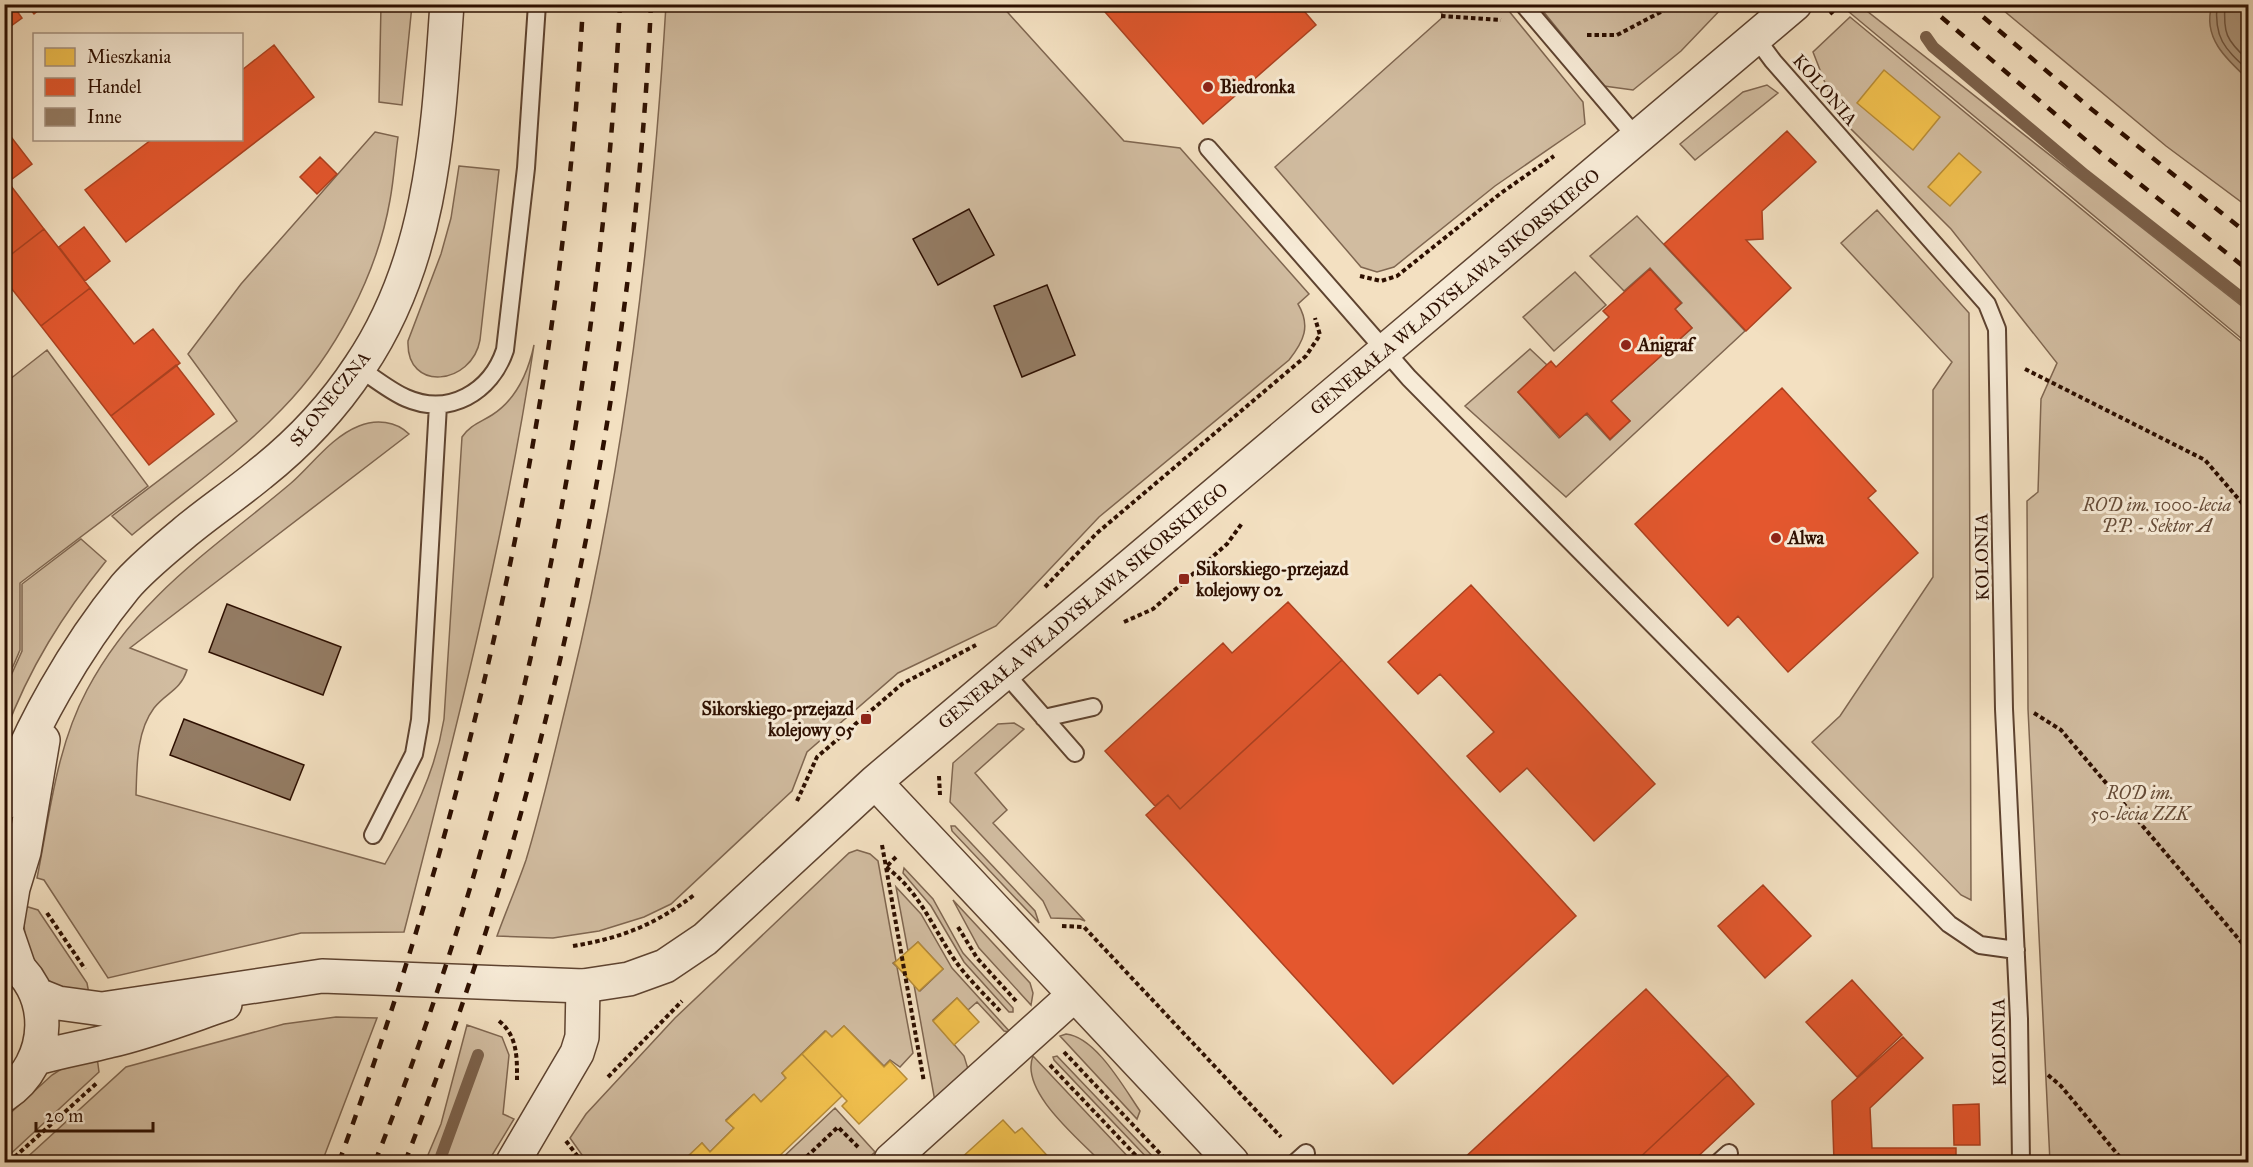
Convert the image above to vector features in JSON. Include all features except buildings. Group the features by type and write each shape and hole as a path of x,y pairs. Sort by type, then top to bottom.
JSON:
{"street":[{"name":"SŁONECZNA","path":"4,802 30,739 83,643 127,585 186,531 289,451 359,368 383,327 402,285 424,217 434,158 447,4"},
{"name":"GENERAŁA WŁADYSŁAWA SIKORSKIEGO","path":"38,995 58,1003 102,1009 339,975 583,986 629,979 665,966 686,954 875,782 1795,4"},
{"name":"SŁONECZNA","path":"38,995 11,961 6,930 13,888 24,852 49,706"},
{"path":"875,782 1232,1162"},
{"name":"GENERAŁA WŁADYSŁAWA SIKORSKIEGO","path":"37,1058 158,1028 290,981"},
{"path":"513,1162 577,1053 582,1036 583,986"},
{"path":"4,1095 19,1085 37,1058 44,1027 38,995"},
{"path":"881,1153 891,1160 1074,995"}],"lane":[{"path":"359,368 406,398 438,405 459,400 478,391 493,376 505,350 526,168 537,4"},
{"path":"1523,4 1637,138"},
{"name":"KOLONIA","path":"1756,38 1773,61 1987,304 1997,329 2004,709 2016,950 2021,1162"},
{"path":"1208,148 1409,378 1949,924 1980,945 2016,950"},
{"path":"373,836 414,754 420,720 438,405"},
{"path":"1004,672 1075,753"},
{"path":"1044,718 1093,707"}],"path":[{"path":"1041,591 1097,533 1306,356 1320,335 1318,322 1311,311 1334,291 1355,274 1367,280 1381,281 1397,276 1501,193 1558,153"},
{"path":"2048,383 2205,460 2248,510"},
{"path":"790,808 797,801 817,757 902,684 981,642"},
{"path":"2028,709 2061,730 2248,950"},
{"path":"881,841 933,1124"},
{"path":"886,867 901,853"},
{"path":"563,948 631,933 668,916 703,889"},
{"path":"1059,926 1084,927 1301,1158"},
{"path":"2047,1074 2061,1086 2124,1162"},
{"path":"9,1162 105,1076"},
{"path":"801,1162 838,1127 860,1150 881,1153"},
{"path":"562,1136 582,1162"}],"green space":[{"path":"381,5 412,5 402,105 379,102"},
{"path":"666,5 1001,5 1124,141 1180,148 1309,294 1298,304 1304,319 1304,333 1299,346 1289,360 1099,517 996,626 898,673 807,752 792,791 671,904 644,917 599,931 553,938 497,936 526,860 544,796 589,605 606,520 621,435 644,263"},
{"path":"1434,5 1504,5 1583,102 1585,124 1495,186 1394,267 1377,272 1361,267 1275,167 1444,16"},
{"path":"1538,5 1725,5 1681,51 1633,90 1604,86"},
{"path":"1852,5 1863,8 2248,311 2248,344 1843,7"},
{"path":"1997,5 2248,5 2248,207 2166,146"},
{"path":"1850,17 2248,347 2248,1162 2050,1162 2028,709 2027,501 2038,492 2041,399 2057,363 1951,229 1838,116 1813,52"},
{"path":"1767,85 1778,93 1695,160 1680,144 1743,92"},
{"path":"375,132 398,137 390,200 375,257 364,285 336,339 301,388 265,426 132,535 112,516 237,421 188,354 241,284"},
{"path":"459,166 499,170 480,340 475,355 465,366 453,374 440,377 428,375 417,369 410,358 408,341 441,254 451,218"},
{"path":"1877,210 1969,313 1971,900 1961,895 1812,742 1840,716 1933,577 1933,390 1952,362 1841,243"},
{"path":"1637,216 1745,331 1566,497 1465,406 1530,349 1547,365 1518,392 1559,438 1586,414 1610,440 1630,421 1611,401 1692,328 1675,309 1682,303 1650,268 1624,291 1590,256"},
{"path":"1575,272 1606,305 1554,351 1523,317"},
{"path":"534,345 493,567 404,932 301,933 108,978 44,880 37,878 55,782 68,735 87,690 107,657 152,601 178,576 290,484 340,437 359,426 372,422 386,422 404,430 409,434 130,648 187,670 181,683 154,708 148,717 139,750 136,795 385,864 422,794 435,758 444,719 462,437 472,427 501,409 515,393 525,375"},
{"path":"47,350 148,486 20,583 20,650 5,685 5,383"},
{"path":"81,539 106,561 75,601 48,642 14,709 5,733 5,689 22,651 22,584"},
{"path":"1014,723 1024,729 975,773 1007,810 993,823 1085,921 1051,918 1043,901 950,802 953,763 998,724"},
{"path":"951,826 955,826 1035,911 1039,923 952,831"},
{"path":"857,850 870,854 878,861 896,961 893,963 897,967 913,1053 900,1067 890,1060 884,1066 844,1026 832,1037 825,1031 782,1073 786,1078 761,1102 753,1095 726,1120 734,1128 710,1152 702,1143 682,1162 587,1162 570,1138 586,1114 675,1018 849,853"},
{"path":"904,868 933,899 963,953 1013,1008 1013,1012 1009,1012 964,962 931,906 903,873"},
{"path":"896,887 921,914 952,968 1010,1032 1004,1031 977,1002 968,1010 957,998 933,1020 964,1056 968,1069 936,1107 914,985 920,991 943,969 918,942 908,951"},
{"path":"953,900 1030,983 1033,993 1031,1005 979,948"},
{"path":"25,906 38,910 87,983 90,999 55,985 36,967 25,937"},
{"path":"336,1017 377,1018 322,1162 22,1162 126,1067 284,1024"},
{"path":"467,1025 502,1037 509,1055 503,1114 514,1119 488,1162 425,1162 441,1124"},
{"path":"1066,1034 1077,1037 1088,1044 1108,1065 1140,1111 1137,1119 1060,1036"},
{"path":"1033,1056 1133,1162 1101,1162 1066,1128 1043,1099 1035,1084 1031,1070"},
{"path":"1057,1056 1158,1162 1151,1162 1054,1060 1053,1057"},
{"path":"97,1057 99,1072 5,1159 5,1118 52,1075 66,1066"},
{"path":"835,1108 875,1152 864,1162 778,1162"}],"water":[{"path":"2212,5 2248,5 2248,79 2224,55 2213,37 2210,27"}],"waterway":[{"path":"1926,37 1933,47 2085,175 2248,303"},
{"path":"439,1162 478,1055"}],"railway":[{"path":"339,1162 388,1022 432,880 470,737 504,592 532,447 555,300 572,152 583,4"},
{"path":"375,1162 427,1023 472,881 511,738 545,593 572,447 594,300 610,152 620,4"},
{"path":"405,1162 456,1023 501,882 541,738 575,594 603,447 625,300 641,152 651,4"},
{"path":"1926,4 2101,153 2248,270"},
{"path":"1968,4 2090,108 2248,234"}],"place":[{"name":"Biedronka","path":"1208,87"},
{"name":"Anigraf","path":"1626,345"},
{"name":"Alwa","path":"1776,538"},
{"name":"Sikorskiego-przejazd kolejowy 02","path":"1184,579"},
{"name":"Sikorskiego-przejazd kolejowy 05","path":"866,719"}],"park label":[{"name":"ROD im. 1000-lecia P.P. - Sektor A","path":"2157,515"},
{"name":"ROD im. 50-lecia ZZK","path":"2140,803"}]}
